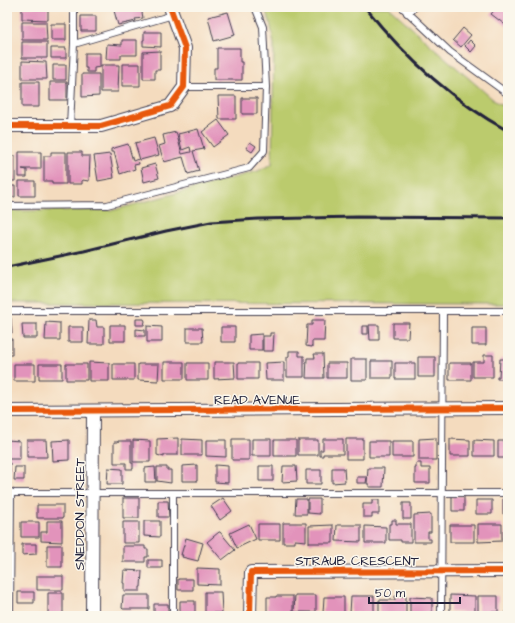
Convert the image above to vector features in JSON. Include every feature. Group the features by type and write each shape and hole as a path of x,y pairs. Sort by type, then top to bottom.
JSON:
{"street":[{"path":"7,126 101,126 170,106 184,87 185,48 171,11"},
{"name":"READ AVENUE","path":"7,411 508,408"},
{"name":"SNEDDON STREET","path":"92,616 93,411"},
{"name":"STRAUB CRESCENT","path":"250,616 251,572 508,571"}],"lane":[{"path":"70,126 74,44 74,7"},
{"path":"7,206 107,205 249,168 264,151 266,87 263,27 255,7"},
{"path":"402,7 450,52 508,94"},
{"path":"408,13 415,7"},
{"path":"74,44 171,11"},
{"path":"184,87 266,87"},
{"path":"7,311 508,311"},
{"path":"441,616 440,571 443,311"},
{"path":"10,616 9,492 508,493"},
{"path":"173,493 173,616"}],"green space":[{"path":"264,7 389,7 496,102 508,108 508,304 7,303 7,211 114,210 258,171 272,164 274,45 270,22"}],"building":[{"path":"22,7 48,7 48,20 22,19"},
{"path":"113,7 141,7 143,18 118,25"},
{"path":"497,7 508,7 508,27 491,14"},
{"path":"228,12 235,35 214,41 208,17"},
{"path":"81,16 96,16 96,31 81,31"},
{"path":"22,22 46,22 47,40 22,40"},
{"path":"51,24 66,24 66,40 51,40"},
{"path":"463,28 471,35 461,47 453,40"},
{"path":"144,32 161,32 161,47 143,46"},
{"path":"122,40 137,40 137,55 121,55 121,59 106,59 107,44 122,45"},
{"path":"470,40 476,46 471,52 465,46"},
{"path":"22,42 47,42 47,58 22,58"},
{"path":"51,48 66,48 66,58 51,58"},
{"path":"217,48 240,48 242,80 214,80 214,68 217,68"},
{"path":"160,51 160,70 155,70 155,79 143,79 143,52"},
{"path":"85,53 100,53 100,67 94,68 94,72 87,72 87,68 85,68"},
{"path":"22,61 46,62 47,79 22,79"},
{"path":"122,64 140,64 140,86 122,86"},
{"path":"53,65 66,65 66,80 53,80"},
{"path":"101,65 119,65 118,92 101,92"},
{"path":"82,74 99,74 99,96 82,97"},
{"path":"22,82 39,82 39,107 22,107"},
{"path":"50,82 67,82 67,100 50,100"},
{"path":"218,96 236,96 236,119 219,119"},
{"path":"242,98 257,98 257,114 242,114"},
{"path":"218,120 229,135 213,147 202,132"},
{"path":"198,129 204,149 193,151 199,171 188,174 183,157 164,162 159,146 165,144 163,135 176,132 182,154 191,152 190,147 182,150 178,134"},
{"path":"154,138 159,155 140,160 135,143"},
{"path":"250,142 256,146 252,152 246,148"},
{"path":"128,144 133,161 138,159 139,164 134,165 135,169 120,174 114,152 111,152 111,149"},
{"path":"19,152 41,152 41,169 22,169 27,170 27,177 19,177"},
{"path":"51,152 66,152 66,184 52,184 52,181 44,181 44,156 51,156"},
{"path":"68,152 82,152 82,156 90,156 89,181 82,180 82,184 68,184"},
{"path":"110,154 114,178 98,181 94,156"},
{"path":"7,156 15,156 15,181 7,181"},
{"path":"155,164 159,178 144,182 141,168"},
{"path":"19,181 35,181 35,196 19,196"},
{"path":"7,186 15,186 15,197 7,197"},
{"path":"11,318 12,333 7,333 7,319"},
{"path":"136,319 144,319 144,325 136,325"},
{"path":"89,320 96,320 97,327 104,327 104,344 88,344"},
{"path":"312,320 325,320 324,341 312,341 312,347 306,346 307,325 312,325"},
{"path":"46,322 60,323 60,340 45,340"},
{"path":"393,323 409,323 408,338 393,338"},
{"path":"22,324 37,324 37,338 23,338"},
{"path":"110,325 125,325 125,341 110,341"},
{"path":"369,325 379,325 379,340 370,340"},
{"path":"147,326 162,327 162,342 147,342"},
{"path":"362,326 368,326 368,334 362,334"},
{"path":"68,327 83,327 83,342 68,342"},
{"path":"221,327 235,327 235,342 221,342"},
{"path":"187,328 202,328 203,342 187,342"},
{"path":"472,328 486,328 486,345 472,345"},
{"path":"136,329 145,330 145,336 136,336"},
{"path":"270,333 274,333 273,351 263,351 263,336 270,336"},
{"path":"262,334 262,350 249,350 249,335"},
{"path":"7,339 12,339 12,355 7,355"},
{"path":"289,351 299,351 299,356 304,356 304,377 287,377 287,357 289,356"},
{"path":"314,354 323,354 324,378 306,378 307,358 315,358"},
{"path":"484,355 493,355 493,377 473,377 473,362 484,362"},
{"path":"418,357 435,357 435,377 418,377"},
{"path":"351,359 367,359 367,380 351,380"},
{"path":"500,359 508,359 508,379 497,379 497,377 499,377"},
{"path":"371,361 392,361 392,378 371,378"},
{"path":"89,362 109,363 109,381 89,381"},
{"path":"164,362 184,362 184,379 164,379"},
{"path":"214,362 234,362 235,378 214,379"},
{"path":"284,362 284,380 266,380 265,363"},
{"path":"187,363 208,363 208,380 187,380"},
{"path":"238,363 258,363 258,379 238,379"},
{"path":"327,363 347,363 347,378 327,378"},
{"path":"395,363 415,363 415,379 395,379"},
{"path":"449,363 471,363 471,380 449,380"},
{"path":"14,364 35,364 35,381 14,381"},
{"path":"39,364 62,364 62,379 39,379"},
{"path":"66,364 87,364 87,380 66,380"},
{"path":"113,364 134,364 134,380 113,380"},
{"path":"138,364 159,364 158,381 138,380"},
{"path":"178,438 178,455 164,455 164,457 157,455 157,439"},
{"path":"436,438 436,460 419,460 419,439"},
{"path":"182,439 202,440 202,455 182,455"},
{"path":"232,439 249,439 249,460 232,460"},
{"path":"252,439 271,439 271,456 252,456"},
{"path":"323,439 343,439 343,454 323,454 323,456 320,456 320,450 323,450"},
{"path":"346,439 363,439 363,459 346,459"},
{"path":"450,439 470,440 470,456 450,456"},
{"path":"7,440 20,441 20,459 7,459"},
{"path":"27,440 46,440 47,457 27,457"},
{"path":"69,440 69,460 53,461 52,441"},
{"path":"133,440 150,441 150,462 133,462"},
{"path":"206,440 226,440 226,457 206,456"},
{"path":"274,440 296,440 296,456 274,456"},
{"path":"298,440 318,440 318,455 298,455"},
{"path":"474,440 494,441 494,456 474,456"},
{"path":"131,441 131,463 133,463 133,469 126,469 126,463 114,463 114,442"},
{"path":"369,441 389,441 389,457 369,457"},
{"path":"392,441 413,441 413,457 392,457"},
{"path":"498,441 508,441 508,458 498,458"},
{"path":"7,463 10,463 10,473 7,473"},
{"path":"416,463 421,463 421,468 430,468 430,483 415,483"},
{"path":"197,465 197,481 182,481 182,466"},
{"path":"215,465 228,466 228,483 215,482"},
{"path":"259,466 273,466 273,481 259,481"},
{"path":"283,466 296,466 297,481 282,482"},
{"path":"15,467 24,467 24,480 14,480"},
{"path":"155,467 156,482 145,482 145,468"},
{"path":"157,467 167,467 167,470 171,470 171,483 157,481"},
{"path":"108,468 122,469 122,484 107,484"},
{"path":"332,468 344,468 345,482 332,483"},
{"path":"368,468 384,468 383,487 369,487 369,484 367,484"},
{"path":"306,470 321,470 321,484 306,484"},
{"path":"357,477 367,477 366,483 357,483"},
{"path":"452,496 464,496 464,511 452,511"},
{"path":"123,498 139,498 139,518 123,518"},
{"path":"223,498 232,511 220,520 211,506"},
{"path":"296,499 307,499 307,514 295,514"},
{"path":"308,499 320,499 320,514 308,513"},
{"path":"503,499 508,499 508,514 503,514"},
{"path":"372,500 379,500 379,514 372,514 372,517 363,517 363,504 372,504"},
{"path":"476,500 492,500 492,514 476,514"},
{"path":"158,501 168,501 169,517 158,517"},
{"path":"403,503 411,503 411,519 403,519"},
{"path":"37,505 63,505 63,518 37,518"},
{"path":"431,514 431,532 428,532 428,539 431,539 431,542 414,542 414,515"},
{"path":"392,520 396,520 396,524 411,524 411,542 389,540 389,524 392,524"},
{"path":"47,521 62,521 62,542 41,541 41,532 47,532"},
{"path":"144,521 160,521 160,537 144,536"},
{"path":"21,522 39,522 39,537 21,537"},
{"path":"123,522 139,522 139,543 123,543"},
{"path":"283,523 306,523 306,541 295,540 295,543 283,543"},
{"path":"249,524 256,539 237,548 230,533"},
{"path":"258,524 280,524 280,540 258,540"},
{"path":"478,524 502,524 502,541 478,542"},
{"path":"333,525 333,543 309,543 309,526"},
{"path":"337,525 361,525 361,542 336,541"},
{"path":"450,525 474,525 474,542 450,542"},
{"path":"506,525 508,525 508,541 506,541"},
{"path":"365,526 386,527 386,543 365,543"},
{"path":"219,532 235,550 222,560 207,542"},
{"path":"186,538 203,543 198,561 182,557 183,555 181,555"},
{"path":"22,544 36,544 36,554 22,555"},
{"path":"47,545 62,545 62,567 47,567"},
{"path":"123,546 145,546 145,549 148,549 148,557 145,557 145,562 123,562"},
{"path":"148,560 162,560 162,568 148,568"},
{"path":"197,568 220,569 220,585 197,584"},
{"path":"124,570 142,571 140,591 124,591"},
{"path":"37,576 63,576 63,590 37,590"},
{"path":"178,579 193,579 193,590 178,590"},
{"path":"18,592 34,592 34,603 18,603"},
{"path":"205,592 221,592 222,613 205,613"},
{"path":"48,593 63,593 63,615 48,615"},
{"path":"123,595 149,595 149,609 123,609"},
{"path":"295,595 316,595 316,612 294,612"},
{"path":"450,595 475,596 475,613 450,612"},
{"path":"293,596 293,613 267,614 267,597"},
{"path":"351,596 374,596 374,613 350,613"},
{"path":"395,596 406,596 406,616 379,616 379,600 395,600"},
{"path":"478,596 498,596 498,612 478,612"},
{"path":"324,597 344,597 344,613 323,613"},
{"path":"410,597 432,598 432,616 410,616"},
{"path":"506,597 508,597 508,614 506,614"},
{"path":"180,601 195,601 195,615 180,615"},
{"path":"154,604 168,604 168,616 154,616"}],"railway":[{"path":"365,7 396,43 430,76 468,106 508,131"},
{"path":"7,267 211,222 258,219 357,217 508,218"}],"cycle path":[{"path":"7,126 101,126 170,106 184,87 185,48 170,7"},
{"path":"7,411 508,408"},
{"path":"250,616 251,572 508,571"}]}
